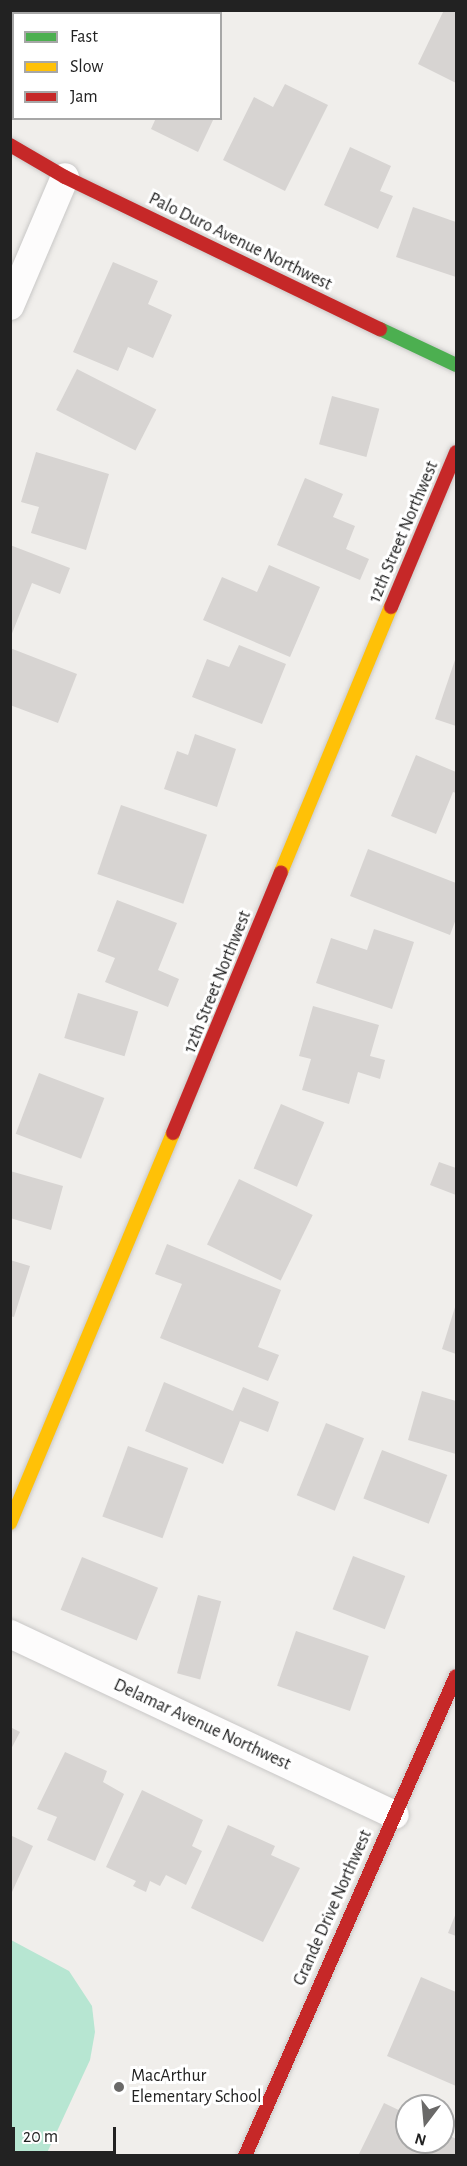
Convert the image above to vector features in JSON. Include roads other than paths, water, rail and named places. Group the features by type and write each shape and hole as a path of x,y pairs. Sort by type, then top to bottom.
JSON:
{"street":[{"name":"Palo Duro Avenue Northwest","path":"10,145 65,177 456,365"},
{"path":"10,306 65,177"},
{"name":"12th Street Northwest","path":"10,1523 456,453"},
{"name":"Delamar Avenue Northwest","path":"10,1634 393,1815"},
{"name":"Grande Drive Northwest","path":"245,2156 456,1676"}],"place":[{"name":"MacArthur Elementary School","path":"119,2087"}]}
